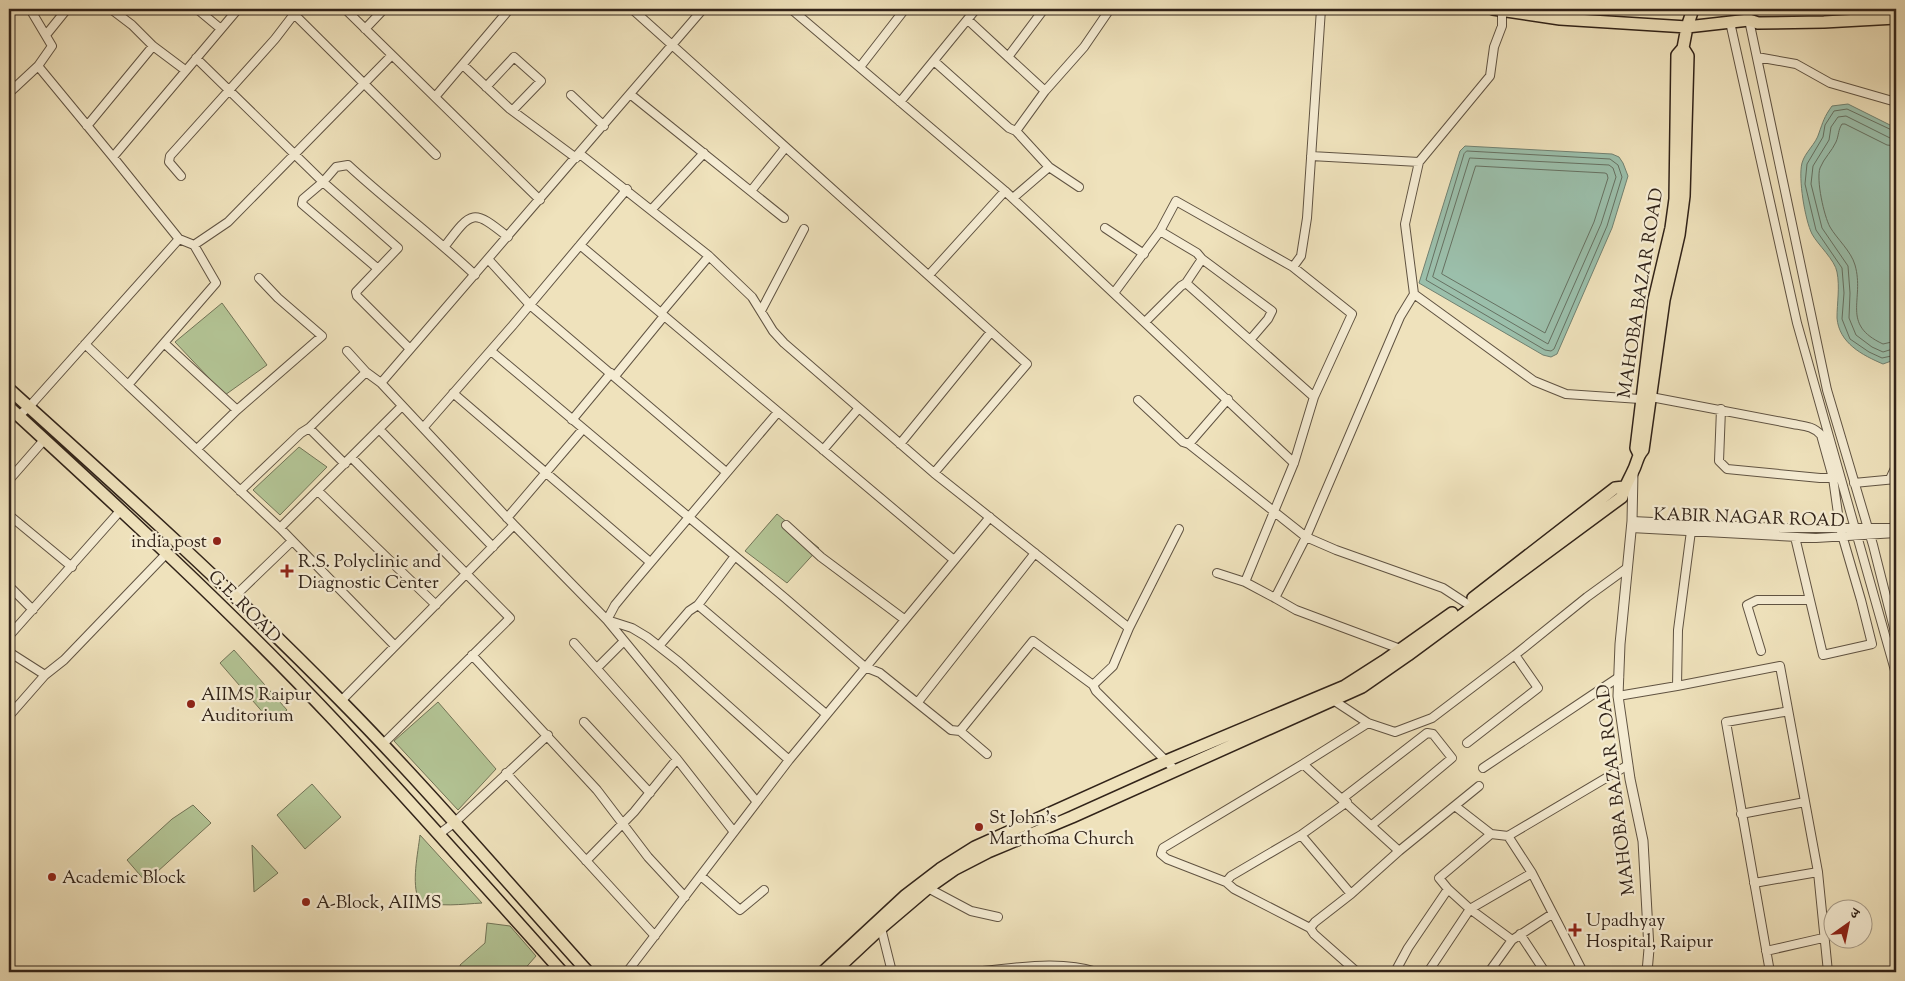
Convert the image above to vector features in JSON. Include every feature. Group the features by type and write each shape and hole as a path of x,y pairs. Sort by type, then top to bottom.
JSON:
{"main road":[{"name":"MAHOBA BAZAR ROAD","path":"1633,473 1639,454 1636,448 1646,398 1654,300 1672,245 1675,199 1677,55 1683,48 1693,9"},
{"path":"1498,10 1560,19 1687,27 1749,20 1758,23 1896,18"},
{"path":"9,388 235,596 341,701 588,972"},
{"name":"G.E. ROAD","path":"9,407 217,601 344,731 562,972"},
{"path":"834,972 924,886 988,852 1176,771 1329,698 1345,686 1405,652 1622,497 1624,487 1633,473"},
{"path":"1405,652 1615,488 1624,487"},
{"path":"823,972 878,919 975,847 1166,761 1329,698"}],"street":[{"path":"9,93 38,66 52,46 30,9"},
{"path":"46,35 67,9"},
{"path":"111,9 132,24 153,46 185,70"},
{"path":"197,9 221,29"},
{"path":"113,157 238,9"},
{"path":"345,9 540,200"},
{"path":"366,29 384,9"},
{"path":"435,97 507,12 504,9"},
{"path":"632,9 1027,364 934,473"},
{"path":"381,383 703,9"},
{"path":"791,9 1013,198 1294,463"},
{"path":"860,67 905,9"},
{"path":"900,102 976,9"},
{"path":"1008,57 1044,9"},
{"path":"1016,132 1045,91 1084,47 1110,9"},
{"path":"1293,267 1301,256 1304,237 1321,9"},
{"path":"1275,598 1306,537 1400,317 1414,294 1404,224 1419,162 1490,76 1494,48 1502,26 1498,10"},
{"path":"181,176 168,162 170,156 275,39 296,11 363,83 436,155"},
{"path":"968,20 1045,91"},
{"path":"1749,20 1827,390 1869,531 1896,636"},
{"path":"1730,22 1798,323 1896,674"},
{"path":"87,126 153,46"},
{"path":"194,245 228,222 392,55"},
{"path":"486,87 514,57 541,82 513,110"},
{"path":"1757,57 1796,64 1830,83 1896,102"},
{"path":"196,58 323,182 398,248 356,292 357,296 410,349"},
{"path":"934,61 1009,128 1016,132 1049,166 1079,187"},
{"path":"463,64 513,110 626,189 709,256 752,297 773,331 784,343 934,473 1129,628"},
{"path":"38,66 179,239 194,245 216,282 181,326 128,384"},
{"path":"630,94 784,218"},
{"path":"571,95 604,126"},
{"path":"751,191 785,148"},
{"path":"652,209 704,153"},
{"path":"1310,156 1419,162"},
{"path":"377,268 302,204 303,199 323,182 336,167 348,165 376,191 445,246 475,275"},
{"path":"1013,198 1049,166"},
{"path":"422,428 491,351 626,189"},
{"path":"929,275 1005,191"},
{"path":"1114,293 1160,232 1176,200 1293,267 1352,314 1314,397 1294,463 1245,582"},
{"path":"445,246 462,223 476,216 484,218 508,237"},
{"path":"1105,228 1144,254"},
{"path":"761,311 804,229"},
{"path":"1160,232 1197,253 1202,259 1272,311 1268,319 1250,340"},
{"path":"18,416 29,407 179,239"},
{"path":"580,245 954,560"},
{"path":"572,420 663,315 709,256"},
{"path":"1146,322 1186,283 1202,259"},
{"path":"488,260 530,305 726,472"},
{"path":"196,449 236,410 322,336 278,298 259,278"},
{"path":"1186,283 1314,397"},
{"path":"1414,294 1534,381 1566,394 1646,398 1721,409 1809,426 1816,430 1821,435 1833,478 1841,532 1862,600 1872,644 1823,656 1795,537"},
{"path":"900,444 991,332"},
{"path":"164,343 236,410"},
{"path":"85,344 280,528 395,646"},
{"path":"347,351 366,372 381,383 507,518 608,620 757,802"},
{"path":"491,351 865,667 880,673 951,730 960,731 986,754"},
{"path":"240,491 366,372"},
{"path":"453,393 650,562"},
{"path":"1189,444 1228,399"},
{"path":"1138,400 1183,442 1189,444 1306,537 1336,550 1443,588 1466,603"},
{"path":"280,528 402,406"},
{"path":"823,450 860,408"},
{"path":"1721,409 1719,461 1728,469 1833,478"},
{"path":"608,620 616,605 650,562 778,412"},
{"path":"308,428 345,464"},
{"path":"379,429 493,547"},
{"path":"507,518 583,429"},
{"path":"9,480 44,440"},
{"path":"351,457 510,618 382,745"},
{"path":"1854,483 1893,479 1896,466"},
{"name":"MAHOBA BAZAR ROAD","path":"1633,473 1632,524 1618,677 1618,696 1628,765 1643,841 1649,949 1647,972"},
{"path":"318,491 436,605"},
{"path":"9,636 120,511"},
{"path":"9,515 72,567"},
{"path":"627,972 789,760 990,517"},
{"path":"1632,524 1781,528 1841,532"},
{"name":"KABIR NAGAR ROAD","path":"1632,524 1691,531 1816,538 1841,532 1869,531 1896,533"},
{"path":"341,701 514,525"},
{"path":"786,525 821,557 904,619"},
{"path":"1869,531 1896,528"},
{"path":"1093,686 1113,666 1129,628 1179,529"},
{"path":"1677,686 1678,630 1691,531"},
{"path":"235,596 292,540"},
{"path":"918,702 1035,553"},
{"path":"9,716 45,674 64,660 166,554"},
{"path":"659,646 689,611 698,605 735,556"},
{"path":"1329,698 1368,723 1395,732 1432,718 1587,597 1628,568"},
{"path":"1217,573 1245,582 1296,610 1405,652"},
{"path":"9,586 33,610"},
{"path":"1862,600 1896,597"},
{"path":"1761,651 1747,606 1756,600 1809,600"},
{"path":"698,605 826,714"},
{"path":"608,620 632,628 659,646 789,760"},
{"path":"597,668 624,641"},
{"path":"960,731 1033,641 1093,686 1176,771"},
{"path":"574,643 677,759 734,832"},
{"path":"9,652 45,674"},
{"path":"472,655 597,790 648,857 684,897"},
{"path":"1467,743 1538,688 1515,655"},
{"path":"1618,696 1780,666 1818,872 1822,925"},
{"path":"1484,768 1618,677"},
{"path":"1770,972 1726,722 1784,712"},
{"path":"584,722 650,792"},
{"path":"1357,972 1314,934 1310,928 1234,889 1226,882 1167,859 1160,854 1163,848 1368,723"},
{"path":"1226,882 1231,876 1301,835 1426,733 1433,734 1452,758 1372,825"},
{"path":"439,834 454,823 548,735"},
{"path":"586,861 623,824 677,759"},
{"path":"1303,764 1345,800 1399,851"},
{"path":"1455,806 1491,834 1508,836 1628,765"},
{"path":"506,773 655,936"},
{"path":"1310,928 1399,851 1480,786"},
{"path":"1742,814 1804,802"},
{"path":"1491,834 1439,878 1470,910 1512,940"},
{"path":"1301,835 1351,894"},
{"path":"1508,836 1532,873 1583,972"},
{"path":"1754,882 1818,872"},
{"path":"1428,972 1470,910 1532,873"},
{"path":"701,876 740,910 764,890"},
{"path":"924,886 970,911 998,917"},
{"path":"1395,972 1408,948 1448,889"},
{"path":"1489,972 1512,940 1552,914"},
{"path":"881,928 892,972"},
{"path":"1520,934 1544,972"},
{"path":"1766,951 1822,938"},
{"path":"1824,948 1828,972"},
{"path":"971,972 1046,965 1073,967 1097,972"}],"shaded area":[{"path":"222,303 267,365 225,395 175,342"},
{"path":"299,447 327,467 280,515 253,490"},
{"path":"777,514 819,548 787,583 745,551"},
{"path":"234,650 287,710 272,723 220,663"},
{"path":"438,702 496,769 458,810 394,741"},
{"path":"312,784 341,817 305,849 277,815"},
{"path":"193,805 211,823 146,882 127,860 172,819"},
{"path":"420,835 482,903 442,905 419,900 415,877"},
{"path":"252,845 278,873 254,892"},
{"path":"487,923 510,926 536,956 522,972 462,972 460,965 485,943"}],"water":[{"path":"1848,104 1896,128 1896,356 1894,360 1883,364 1867,357 1853,347 1842,334 1837,318 1838,278 1836,267 1809,228 1803,199 1801,170 1803,159 1816,141 1825,116 1832,106"},
{"path":"1465,146 1612,154 1619,157 1623,163 1628,176 1612,228 1557,354 1551,357 1543,355 1419,283 1460,151"}],"place":[{"name":"india post","path":"217,541"},
{"name":"R.S. Polyclinic and Diagnostic Center","path":"287,571"},
{"name":"AIIMS Raipur Auditorium","path":"191,704"},
{"name":"St John's Marthoma Church","path":"979,827"},
{"name":"Academic Block","path":"52,877"},
{"name":"A-Block, AIIMS","path":"306,902"},
{"name":"Upadhyay Hospital, Raipur","path":"1575,930"}]}
